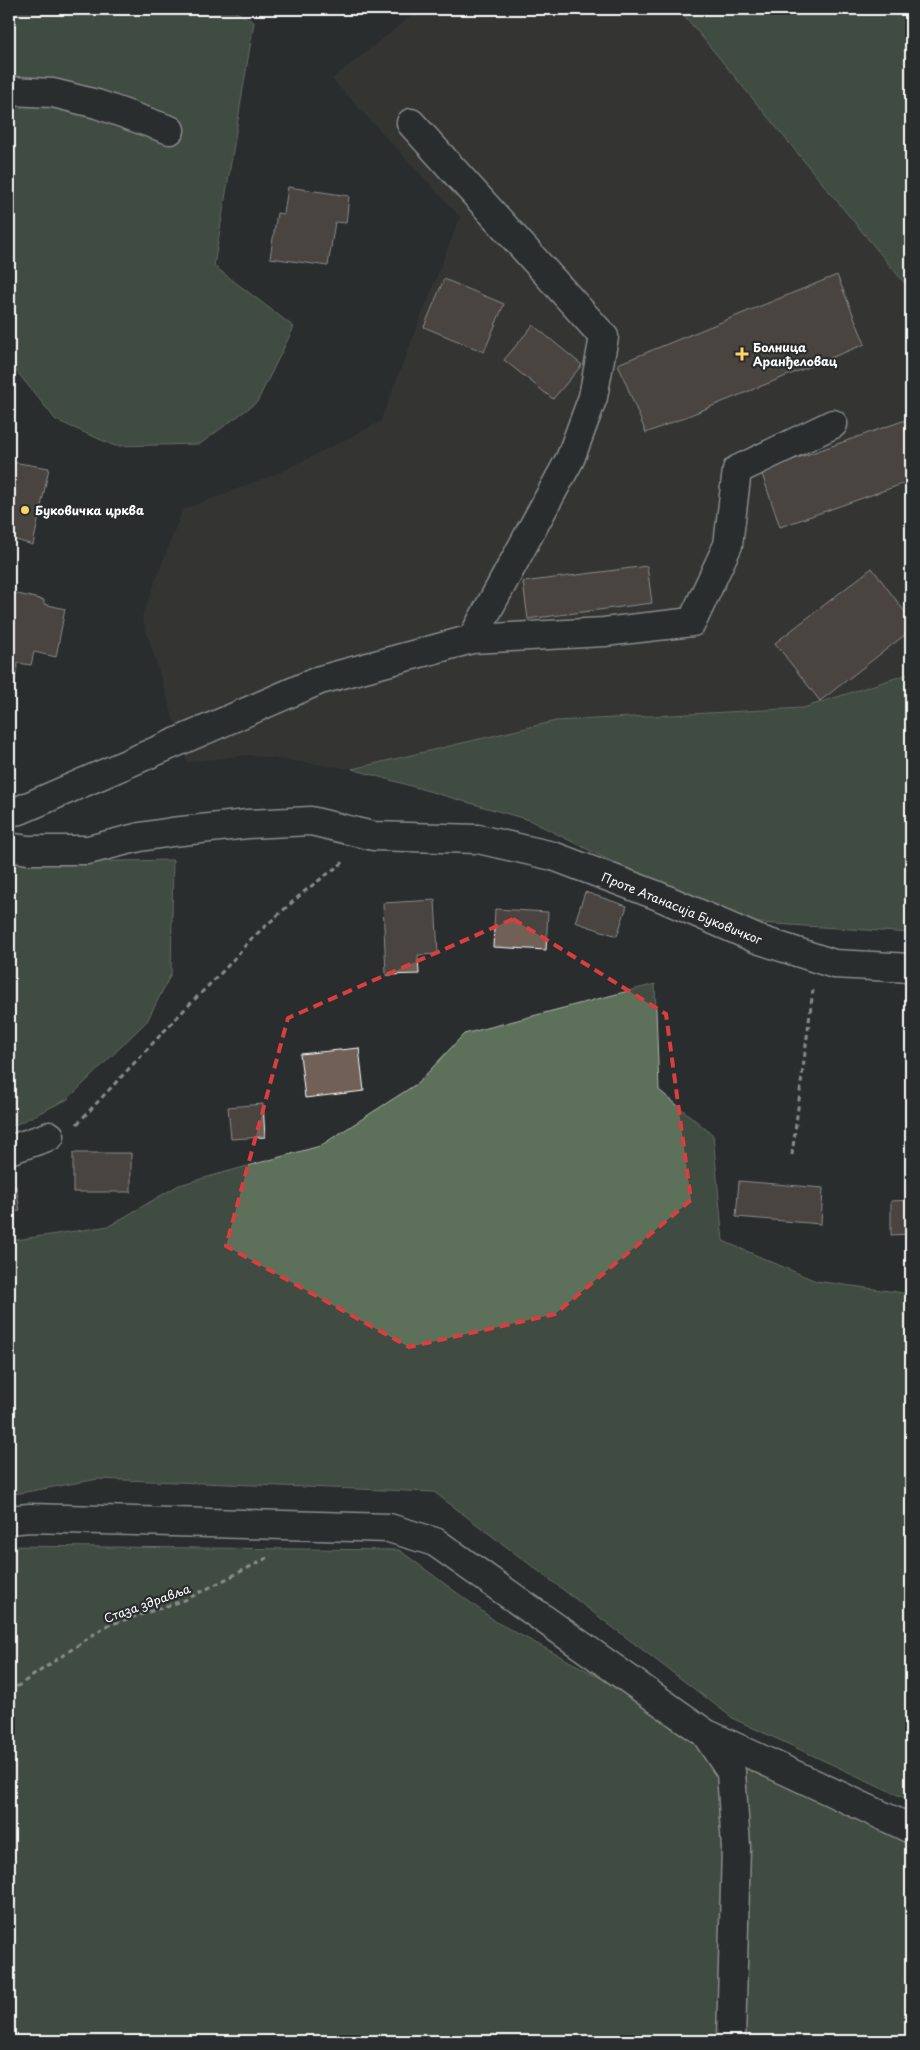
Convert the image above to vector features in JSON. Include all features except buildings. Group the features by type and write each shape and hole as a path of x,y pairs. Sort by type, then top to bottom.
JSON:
{"street":[{"path":"9,91 53,93 97,104 170,130"},
{"path":"411,123 604,338 593,397 570,459 472,639"},
{"path":"9,812 20,810 320,680 472,639 604,632 692,622 728,545 737,470 833,424"},
{"name":"Проте Атанасија Буковичког","path":"9,847 28,850 88,850 140,837 172,832 248,824 311,821 373,836 478,839 553,856 656,895 757,939 834,964 911,968"},
{"path":"9,1150 50,1136"},
{"path":"9,1520 29,1518 389,1528 435,1542 705,1733 911,1829"},
{"path":"705,1733 731,1772 736,1847 731,2041"}],"path":[{"path":"50,1136 75,1125 224,970 251,939 306,890 354,854 373,836"},
{"path":"792,1155 817,958"},
{"name":"Стаза здравља","path":"9,1692 106,1626 185,1600 274,1554"}],"highlighted area":[{"path":"513,919 666,1014 691,1200 555,1314 409,1347 226,1246 288,1018"}],"shaded area":[{"path":"420,9 679,9 911,291 911,673 803,708 556,721 352,769 248,755 187,762 142,617 182,510 281,472 380,422 460,217 332,79"}],"green space":[{"path":"9,9 231,9 254,22 214,266 294,327 257,402 200,444 115,446 56,420 9,362"},
{"path":"679,9 911,9 911,291"},
{"path":"911,673 911,933 730,921 529,820 352,769 556,721 803,708"},
{"path":"173,860 171,974 147,1021 68,1099 15,1125 9,1126 9,863"},
{"path":"655,984 659,1090 713,1135 723,1241 816,1281 911,1294 911,1801 734,1719 434,1492 98,1479 9,1495 9,1241 109,1226 179,1185 320,1146 418,1083 464,1034"},
{"path":"9,1546 399,1550 498,1623 911,1844 911,2041 9,2041"}],"place":[{"name":"Болница Аранђеловац","path":"742,354"},
{"name":"Буковичка црква","path":"25,510"}]}
